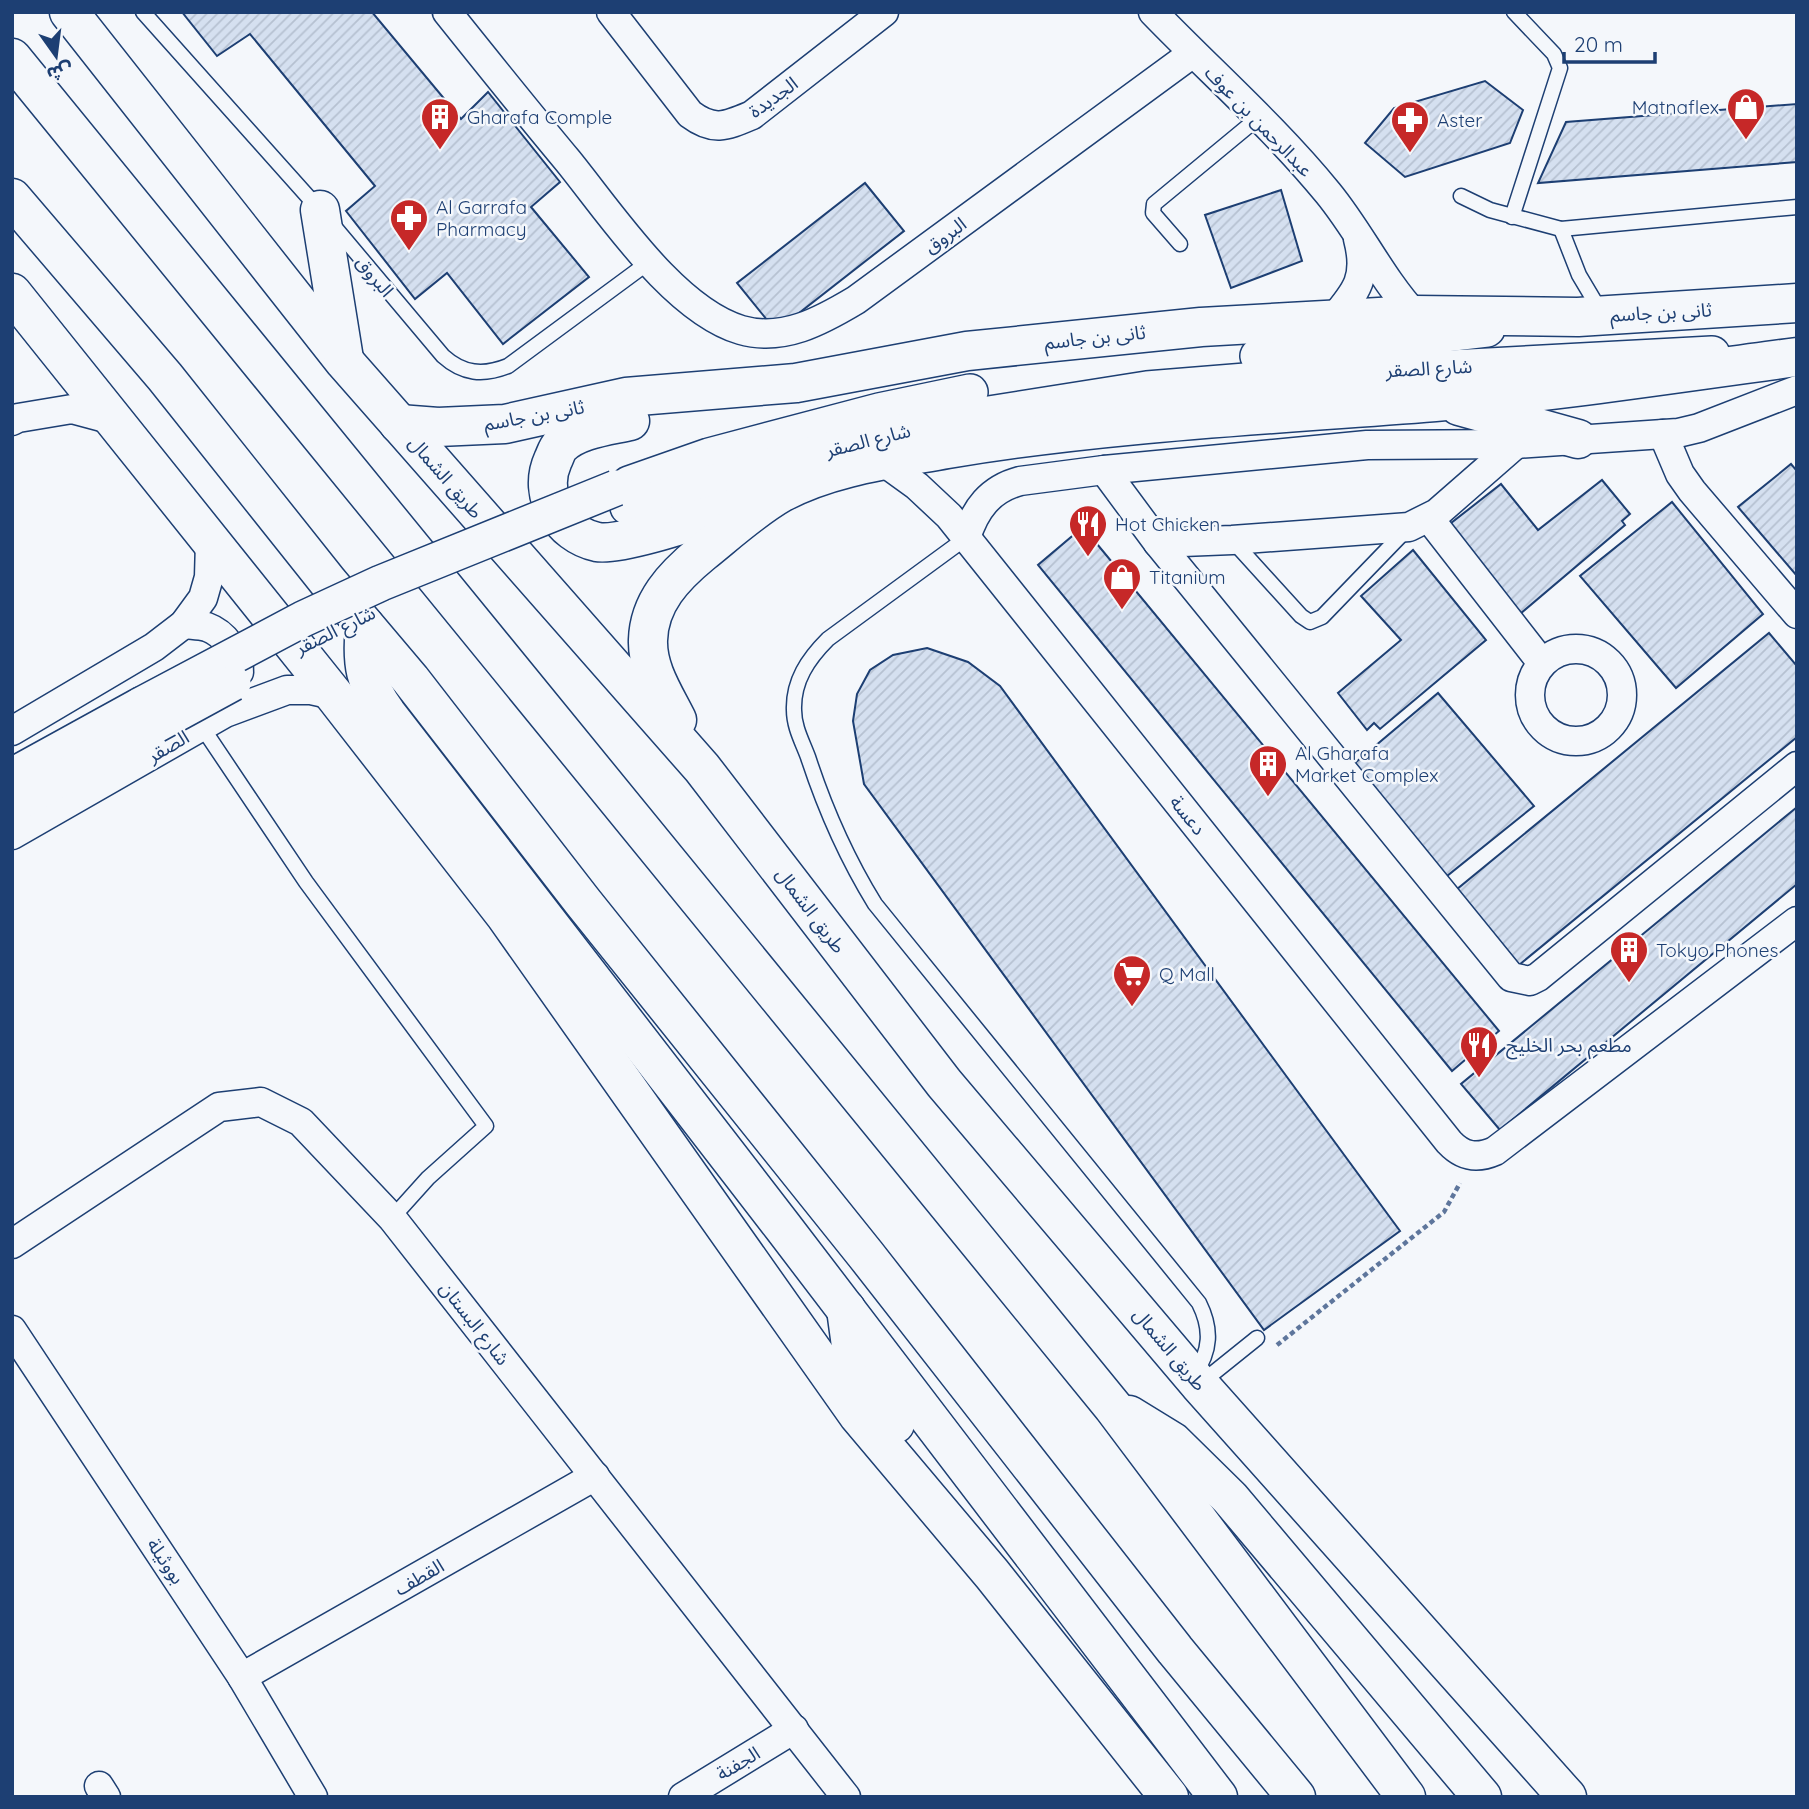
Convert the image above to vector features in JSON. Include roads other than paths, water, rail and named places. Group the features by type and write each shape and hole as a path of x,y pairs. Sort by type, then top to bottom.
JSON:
{"main road":[{"name":"طريق الشمال","path":"69,12 344,361 702,768 944,1083 1196,1381 1567,1797"},
{"path":"12,58 1113,1407 1406,1797"},
{"path":"12,198 165,377 411,680 583,902 866,1255 1175,1650 1296,1797"},
{"path":"320,211 344,361"},
{"path":"12,293 334,695 505,915 858,1415 992,1574 1169,1797"},
{"name":"ثانى بن جاسم","path":"399,424 439,427 505,424 626,397 796,383 967,351 1124,334 1415,315 1591,317 1797,303"},
{"path":"796,383 606,426 576,436 559,447 549,469 548,494 558,517 576,534 599,542 624,541 781,493 828,474 881,460 1033,435 1440,401 1622,381 1796,378"},
{"path":"1440,401 1578,439"},
{"path":"702,768 654,678 648,642 653,610 682,569 781,493"},
{"path":"365,626 362,653 373,695 1218,1797"},
{"path":"846,1309 851,1346 859,1367 992,1574"},
{"path":"1113,1407 1140,1420 1173,1442 1230,1498 1482,1797"}],"street":[{"name":"البروق","path":"447,12 649,262 690,301 715,319 743,330 774,333 804,328 856,300 1193,53"},
{"name":"الجديدة","path":"611,12 690,114 706,125 731,124 752,115 884,12"},
{"name":"عبدالرحمن بن عوف","path":"1153,12 1258,118 1329,195 1394,293 1415,315"},
{"name":"عبدالرحمن بن عوف","path":"1332,319 1353,295 1360,282 1363,267 1358,237"},
{"name":"شارع الصقر","path":"12,806 149,715 303,620 381,583 622,498 709,456 879,411 1012,384 1079,374 1333,348 1591,317"},
{"name":"شارع الصقر","path":"622,498 951,419 1147,389 1449,367 1688,355 1796,378"},
{"path":"966,538 984,501 1006,485 1104,470 1367,445 1516,444 1663,434 1699,428 1796,378"},
{"path":"12,421 72,410 113,420"},
{"path":"1663,434 1680,474 1692,491 1797,614"},
{"path":"1158,543 1231,540 1419,523 1516,444"},
{"name":"دعسة","path":"881,460 933,501 966,538 1450,1142 1463,1153 1483,1154 1797,921"},
{"path":"1104,470 1158,543 1504,970 1520,981 1530,981 1538,977 1797,766"},
{"path":"1419,523 1542,663"},
{"path":"12,731 154,647 184,624 203,598 209,577 210,542"},
{"path":"184,624 209,628 229,643 240,666 238,691 214,720"},
{"name":"الصقر","path":"12,835 214,720 264,697 287,690 311,690 334,695"},
{"name":"شارع الصقر","path":"12,776 149,715"},
{"name":"شارع البستان","path":"12,1244 219,1107 261,1102 300,1122 392,1218 846,1797"},
{"name":"بووثيلة","path":"12,1330 242,1677 313,1797"},
{"name":"القطف","path":"242,1677 595,1476"},
{"name":"الجفنة","path":"683,1797 794,1730"}],"lane":[{"name":"البروق","path":"143,12 453,365 475,373 495,371 508,366 649,262"},
{"path":"1513,218 1560,68 1554,54 1514,12"},
{"path":"1180,244 1153,213 1154,204 1258,118"},
{"path":"1461,196 1513,218 1562,229 1797,207"},
{"path":"1562,229 1591,317"},
{"path":"1231,540 1301,616 1310,622 1322,617 1419,523"},
{"path":"966,538 828,639 814,653 796,690 794,710 797,730 840,841 875,904 1199,1303 1209,1328 1209,1341 1196,1381"},
{"path":"214,720 306,882 486,1126 428,1178 392,1218"},
{"path":"1196,1381 1257,1338"}],"place":[{"name":"Matnaflex","path":"1746,141"},
{"name":"Gharafa Comple","path":"440,151"},
{"name":"Aster","path":"1410,154"},
{"name":"Al Garrafa Pharmacy","path":"409,252"},
{"name":"Hot Chicken","path":"1088,558"},
{"name":"Titanium","path":"1122,611"},
{"name":"Al Gharafa Market Complex","path":"1268,798"},
{"name":"Tokyo Phones","path":"1629,984"},
{"name":"Q Mall","path":"1132,1008"},
{"name":"مطعم بحر الخليج","path":"1479,1079"}]}
